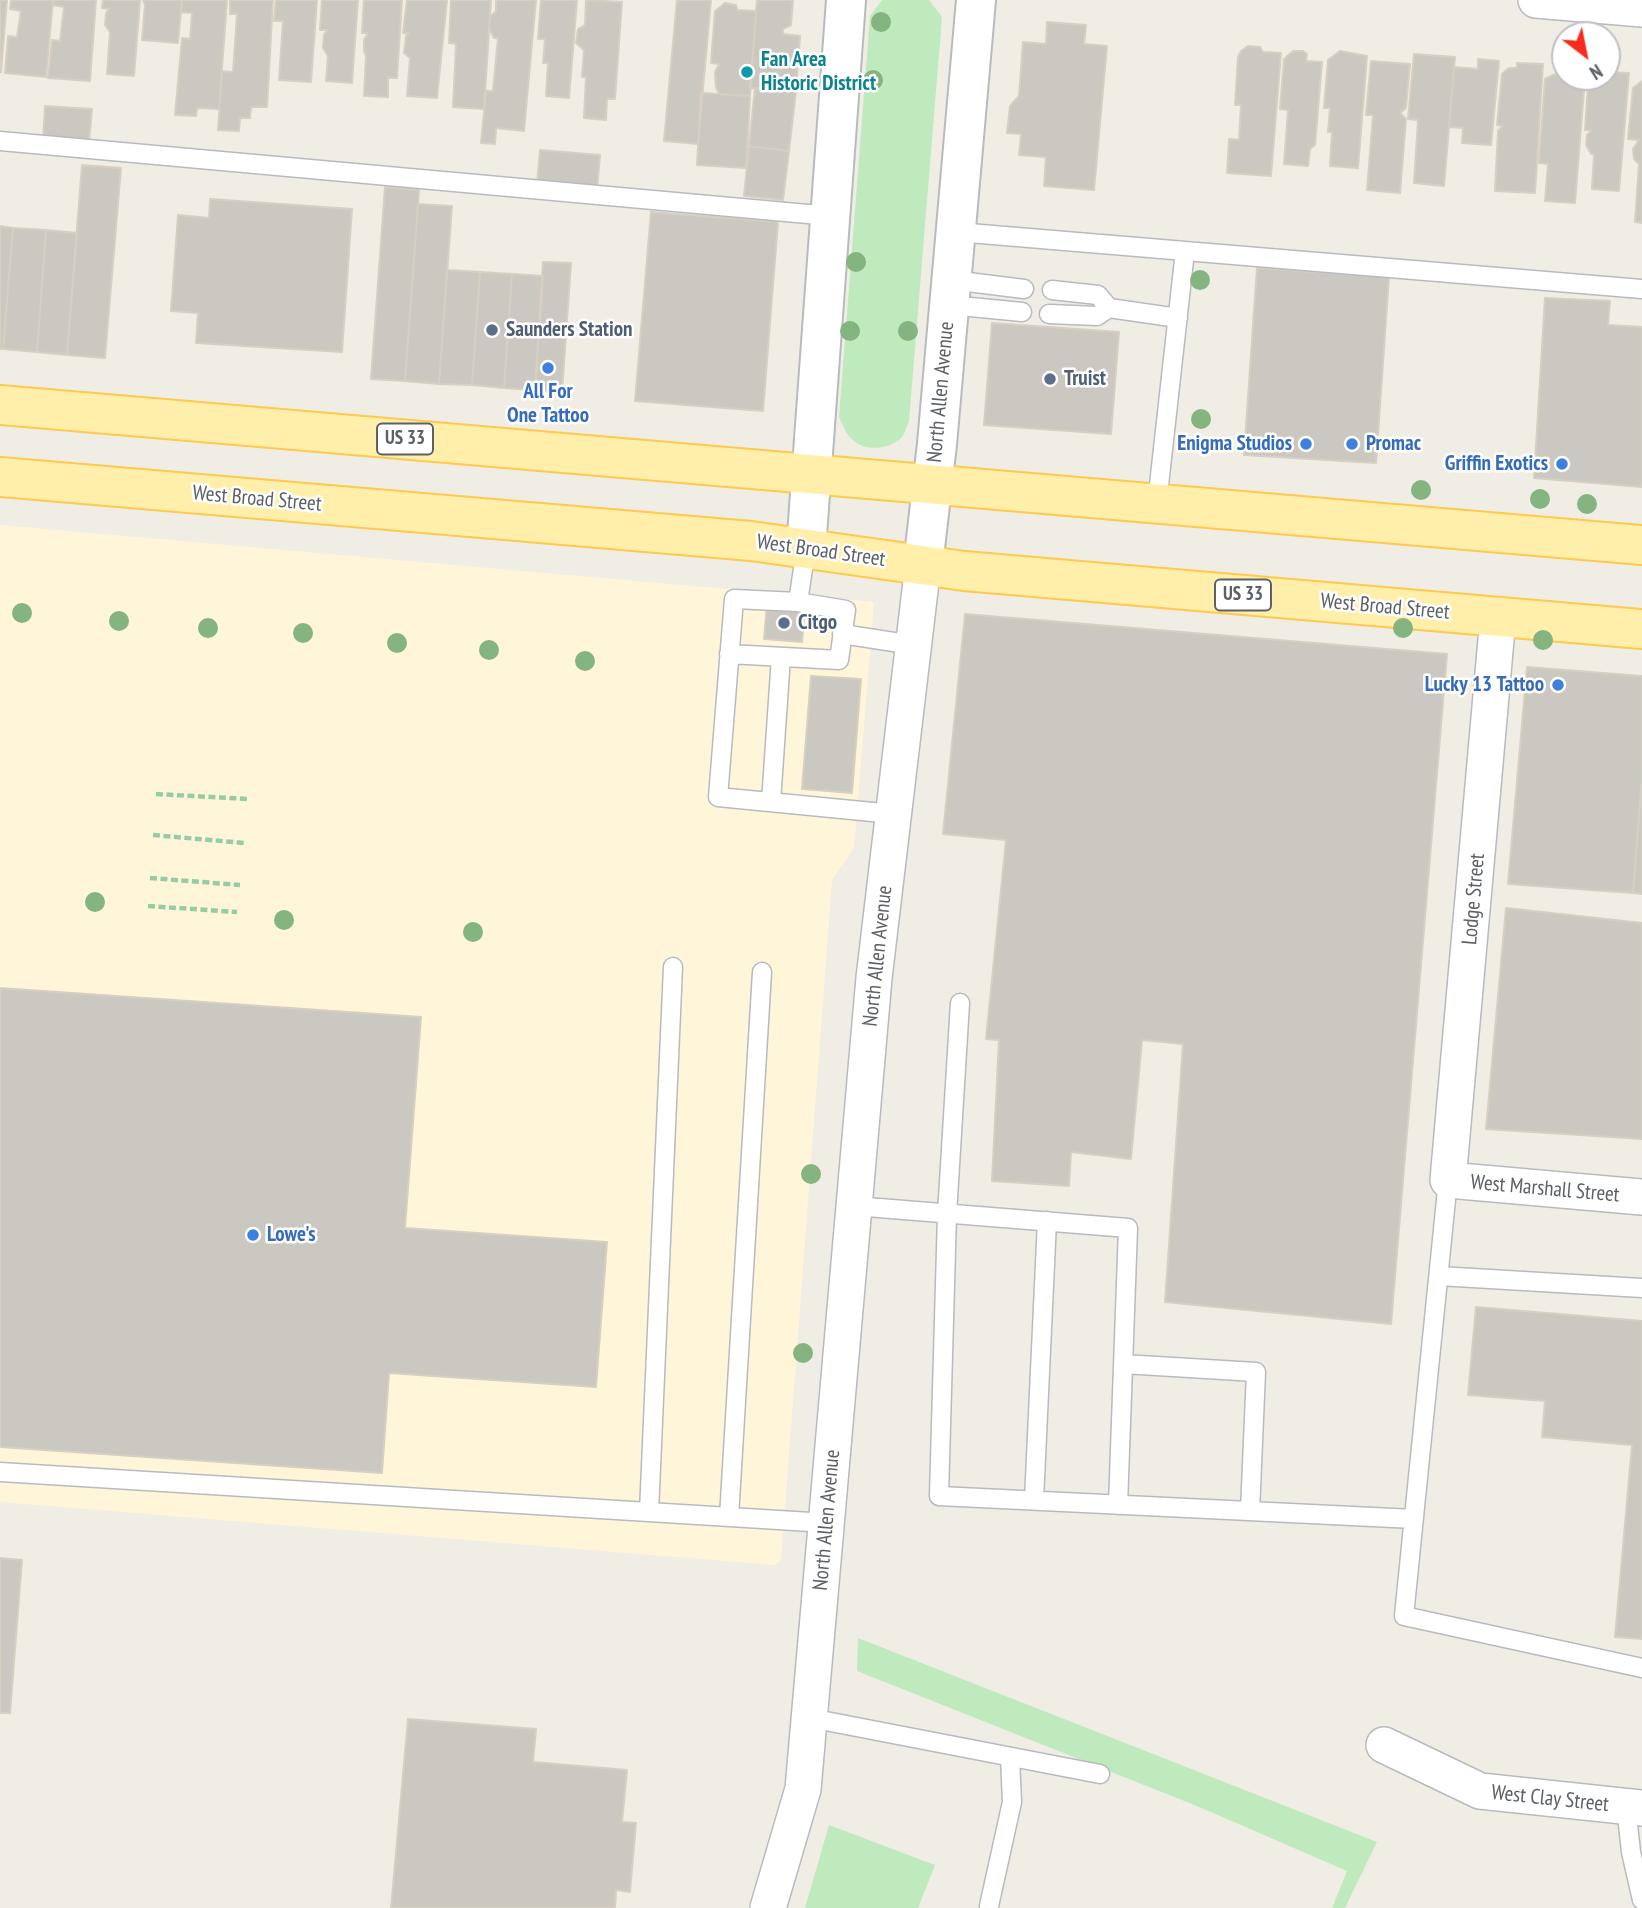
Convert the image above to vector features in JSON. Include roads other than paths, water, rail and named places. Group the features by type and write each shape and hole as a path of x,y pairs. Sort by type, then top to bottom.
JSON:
{"main road":[{"name":"US 33","path":"0,405 1642,545"},
{"name":"West Broad Street","path":"0,477 751,541 964,571 1642,629"}],"street":[{"path":"806,548 846,0"},
{"name":"North Allen Avenue","path":"768,1908 803,1789 874,978 932,484 976,0"},
{"path":"1536,0 1642,9"},
{"name":"Lodge Street","path":"1448,1180 1498,617"},
{"name":"West Marshall Street","path":"1448,1180 1642,1197"},
{"name":"West Clay Street","path":"1384,1745 1480,1791 1634,1808"}],"lane":[{"path":"0,141 830,216"},
{"path":"957,232 1642,289"},
{"path":"1157,503 1185,251"},
{"path":"951,293 1024,289"},
{"path":"1052,290 1098,295 1110,307 1178,318"},
{"path":"951,293 1022,312"},
{"path":"1049,314 1097,316 1110,307"},
{"path":"798,602 806,548"},
{"path":"729,654 839,660 846,610 798,602 734,599 729,654 718,797 894,814"},
{"path":"842,634 913,645"},
{"path":"771,802 781,657"},
{"path":"649,1512 673,967"},
{"path":"729,1517 762,972"},
{"path":"960,1003 947,1214 939,1496 1414,1519"},
{"path":"1448,1180 1404,1616 1642,1668"},
{"path":"854,1206 906,1208 947,1214 1128,1228 1118,1505"},
{"path":"1034,1500 1047,1222"},
{"path":"1439,1276 1642,1288"},
{"path":"1123,1364 1256,1372 1250,1511"},
{"path":"0,1472 827,1523"},
{"path":"810,1718 1100,1774"},
{"path":"989,1906 1012,1802 1010,1758"},
{"path":"1634,1808 1631,1852 1642,1900"}],"place":[{"name":"Fan Area Historic District","path":"747,72"},
{"name":"Saunders Station","path":"492,330"},
{"name":"All For One Tattoo","path":"548,368"},
{"name":"Truist","path":"1050,379"},
{"name":"Enigma Studios","path":"1306,444"},
{"name":"Promac","path":"1352,444"},
{"name":"Griffin Exotics","path":"1562,464"},
{"name":"Citgo","path":"784,623"},
{"name":"Lucky 13 Tattoo","path":"1558,685"},
{"name":"Lowe's","path":"253,1235"}]}
